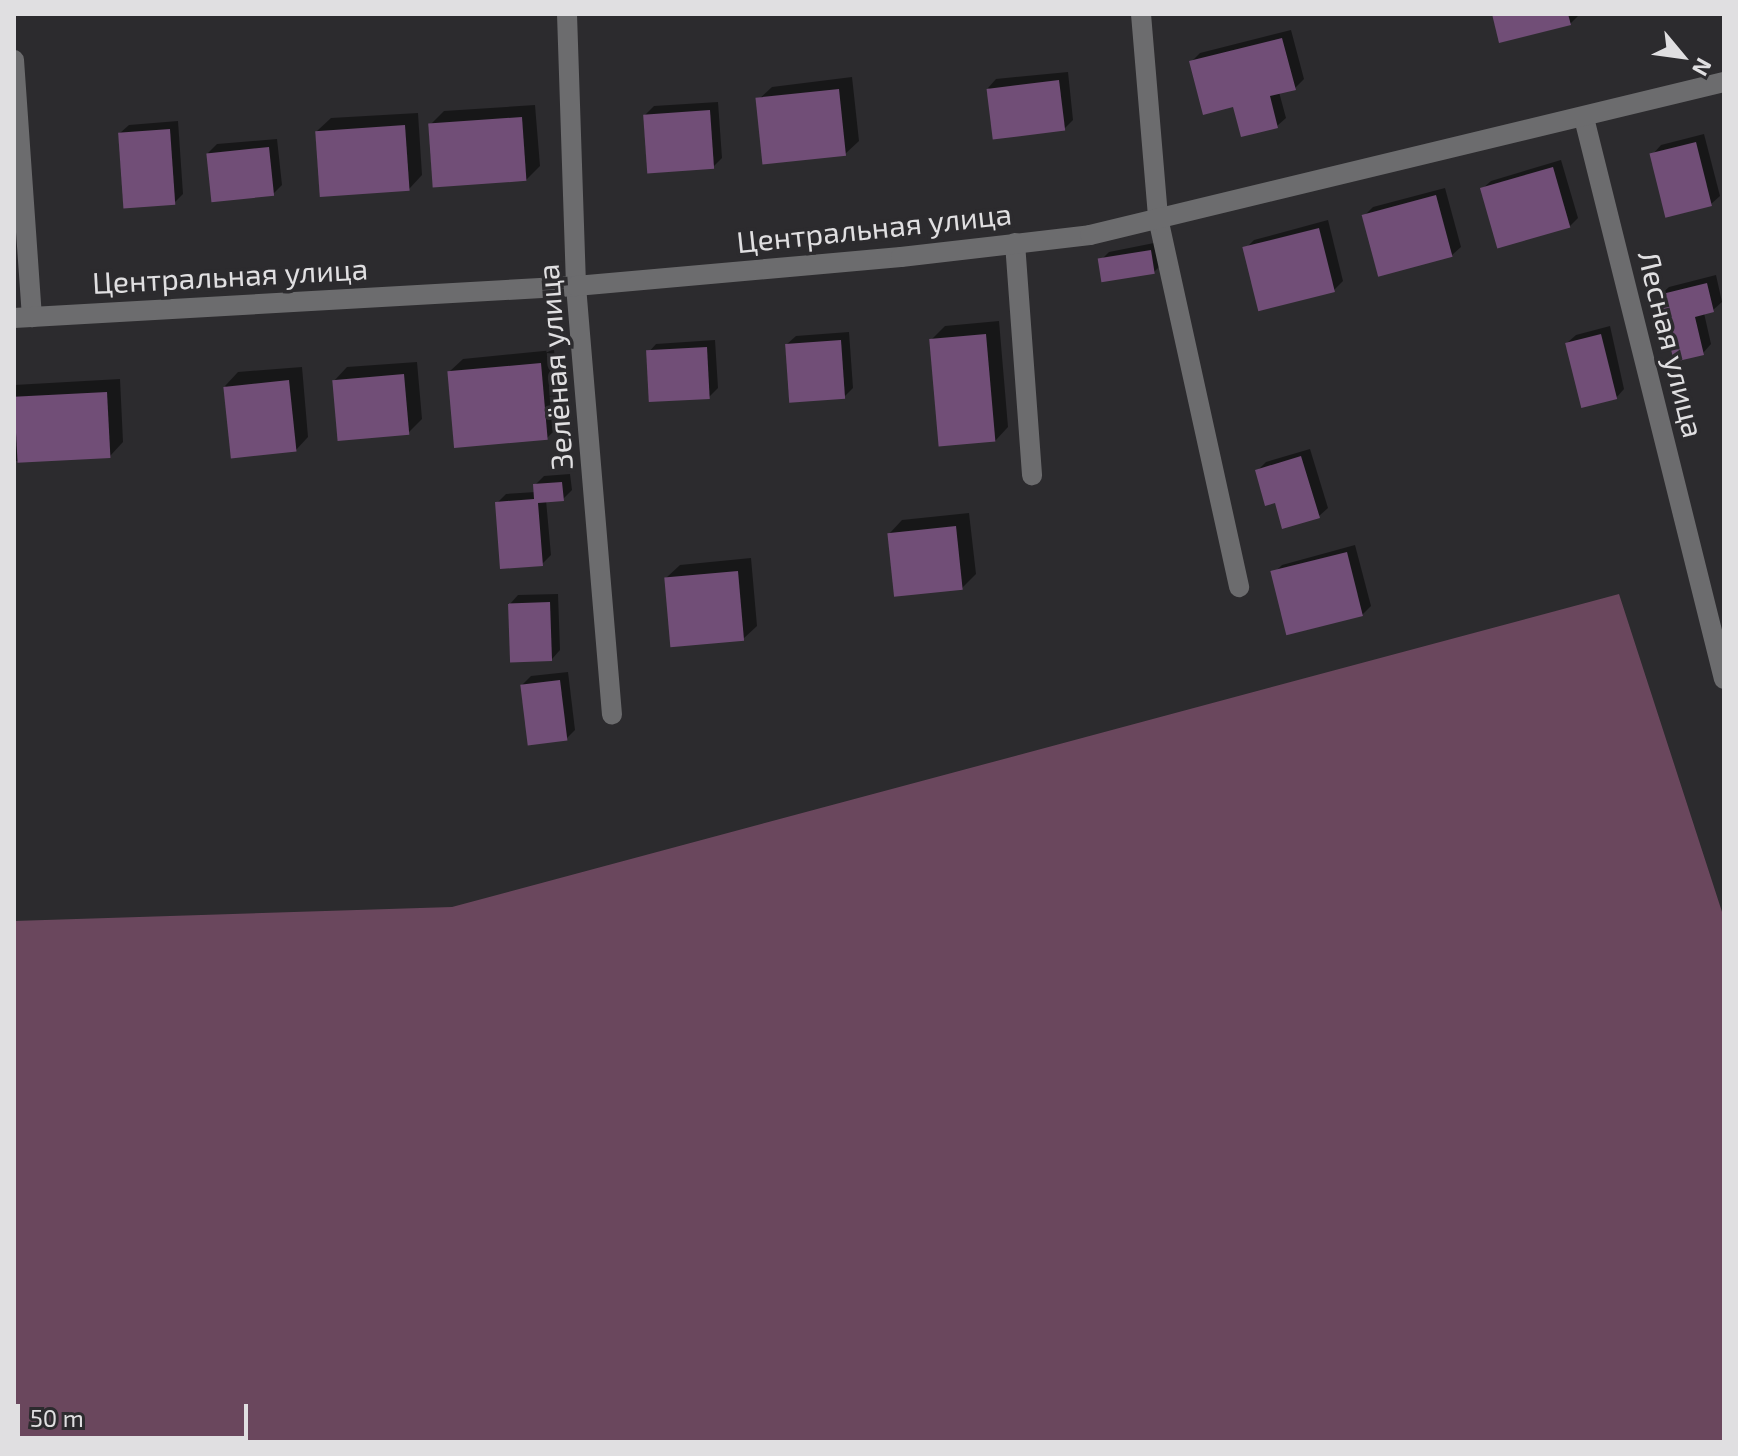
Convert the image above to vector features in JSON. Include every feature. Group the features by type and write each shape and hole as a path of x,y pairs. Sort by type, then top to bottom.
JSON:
{"street":[{"name":"Зелёная улица","path":"567,14 576,286 612,714"},
{"path":"1141,14 1158,218 1239,587"},
{"path":"14,60 23,317"},
{"name":"Центральная улица","path":"23,317 576,286 1090,235 1724,82"},
{"name":"Лесная улица","path":"1584,118 1724,679"},
{"path":"1015,243 1032,475"}],"shaded area":[{"path":"1619,594 1724,918 1724,1442 14,1442 14,921 452,907"}],"building":[{"path":"1492,14 1568,14 1571,25 1499,43"},
{"path":"1282,38 1296,90 1270,96 1278,128 1241,137 1233,107 1203,115 1189,61"},
{"path":"1059,80 1065,131 993,140 987,89"},
{"path":"839,89 846,156 762,164 755,98"},
{"path":"710,110 714,169 647,174 643,115"},
{"path":"522,117 526,181 433,187 428,124"},
{"path":"405,125 410,191 320,197 315,131"},
{"path":"170,129 175,205 123,208 118,133"},
{"path":"1696,142 1712,206 1665,218 1649,154"},
{"path":"269,147 274,196 211,202 206,154"},
{"path":"1553,167 1570,228 1497,249 1480,188"},
{"path":"1436,195 1453,257 1378,277 1362,215"},
{"path":"1319,228 1335,292 1258,311 1242,247"},
{"path":"1151,250 1155,274 1101,282 1098,258"},
{"path":"1707,283 1714,312 1695,317 1704,355 1674,362 1658,295"},
{"path":"986,334 995,442 939,447 929,339"},
{"path":"1601,334 1617,399 1581,408 1565,343"},
{"path":"841,340 845,399 789,403 785,344"},
{"path":"707,347 710,399 649,402 646,350"},
{"path":"541,363 548,440 454,448 447,371"},
{"path":"404,374 409,435 338,441 332,380"},
{"path":"289,380 297,452 231,459 223,387"},
{"path":"107,392 110,458 18,463 14,397"},
{"path":"1301,456 1320,518 1282,529 1275,503 1265,506 1255,470"},
{"path":"562,482 564,501 538,503 543,566 500,569 495,502 534,499 533,484"},
{"path":"956,526 963,590 894,597 887,533"},
{"path":"1347,552 1363,616 1286,635 1270,571"},
{"path":"738,571 744,641 670,647 664,577"},
{"path":"550,602 552,661 510,662 508,603"},
{"path":"560,680 567,741 528,745 520,685"}]}
